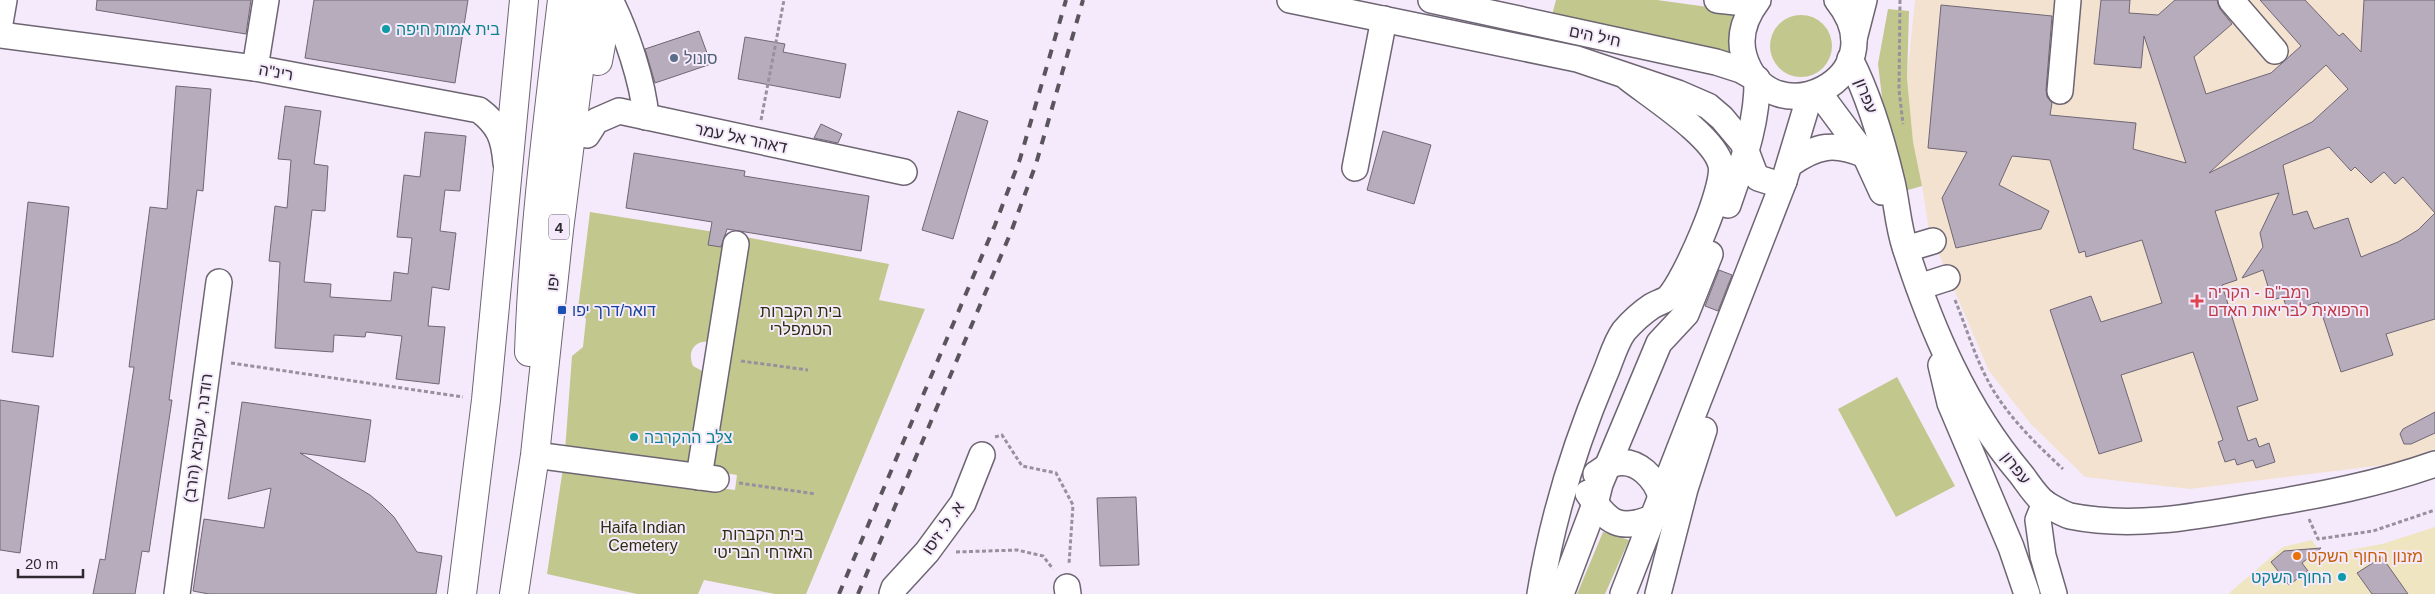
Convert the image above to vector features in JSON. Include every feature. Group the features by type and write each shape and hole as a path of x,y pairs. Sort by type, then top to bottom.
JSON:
{"highway":[{"path":"517,0 519,48"},
{"path":"462,594 486,400 524,0"},
{"path":"535,455 527,425 532,274 539,188 562,0"},
{"name":"יפו","path":"514,594 535,455 558,230 588,0"},
{"path":"558,230 587,135 610,0"}],"street":[{"path":"0,23 4,0"},
{"path":"255,68 266,0"},
{"path":"610,0 622,24 645,103 646,117"},
{"path":"1290,0 1577,60 1678,94 1708,106 1738,136 1758,178 1776,184 1808,153 1826,147 1840,146 1865,155"},
{"name":"חיל הים","path":"1431,0 1716,62 1741,70 1771,90 1787,96 1814,94"},
{"path":"1717,0 1745,3 1758,0"},
{"path":"1659,343 1686,314 1721,226 1746,151 1756,111 1757,79 1747,65 1742,48 1742,31 1747,14 1758,0"},
{"name":"עפרון","path":"1836,0 1851,22 1852,49 1872,107 1892,182 1903,240 1932,321 1955,372 1982,422 2011,463 2045,503 2068,516 2132,521 2191,518 2392,479 2435,464"},
{"path":"2060,91 2068,0"},
{"path":"2231,0 2275,51"},
{"path":"1623,594 1787,173 1814,94 1839,78 1852,49 1865,1"},
{"path":"1494,14 1577,60"},
{"path":"1355,168 1384,19"},
{"name":"רינ\"ה","path":"0,35 255,68 479,110 493,120 498,130 503,142 507,173"},
{"path":"1548,546 1561,516 1590,495 1600,484 1659,343 1661,318 1668,298 1683,276 1721,185 1722,167 1718,155 1702,136 1628,78"},
{"path":"1814,94 1865,155 1903,240 1933,241"},
{"name":"דאהר אל עמר","path":"587,135 596,121 612,113 619,112 904,172"},
{"path":"535,455 707,478 718,358 736,244"},
{"path":"1658,594 1685,489 1743,311 1757,251"},
{"path":"1919,287 1947,278"},
{"name":"רודנר, עקיבא (הרב)","path":"177,594 219,282"},
{"path":"1540,594 1548,546 1581,435 1623,332 1651,307 1668,298"},
{"path":"1932,321 1950,403 2011,547 2027,594"},
{"path":"1581,435 1579,467 1590,495 1605,516 1620,524 1635,525 1657,507 1658,485 1640,468 1617,462 1608,466"},
{"name":"א. ל. זיסו","path":"892,594 894,588 928,552 962,503 982,455"},
{"path":"1561,594 1590,495"},
{"path":"2045,503 2038,520 2042,556 2054,594"}],"path":[{"path":"757,141 784,0"},
{"path":"718,358 808,370"},
{"path":"209,360 486,400"},
{"path":"982,455 991,438 1002,435 1022,466 1056,473 1073,506 1068,590"},
{"path":"707,478 816,494"},
{"path":"2300,498 2318,539 2373,531 2435,510"},
{"path":"928,552 1017,550 1043,556 1068,590"}],"shaded area":[{"name":"רמב\"ם - הקריה הרפואית לבריאות האדם","path":"1915,0 2435,0 2435,452 2408,462 2190,489 2085,477 2030,423 1989,371 1929,231 1922,186 1903,116"}],"green space":[{"path":"1556,0 1657,0 1737,11 1730,31 1729,56 1551,19"},
{"path":"1888,9 1909,11 1907,79 1913,142 1922,186 1901,192 1885,122 1878,64"},
{"path":"1795,15 1807,15 1823,24 1830,34 1832,46 1830,58 1823,68 1807,77 1795,77 1784,72 1775,63 1770,52 1770,40 1775,29 1784,20"},
{"path":"590,212 727,234 709,342 699,343 691,352 693,366 704,372 688,468 565,451 572,356 583,347 586,319 578,309"},
{"path":"745,237 889,264 879,300 925,309 806,594 775,594 704,580 698,594 637,594 547,574 563,468 735,490 737,475 707,470"},
{"path":"1897,377 1955,486 1896,517 1838,409"},
{"path":"1603,532 1629,540 1605,594 1577,594"}],"sand":[{"name":"החוף השקט","path":"2435,527 2435,594 2228,594 2283,547 2312,540 2322,555 2382,544"}],"building":[{"path":"97,0 251,0 246,34 96,10"},
{"name":"בית אמות חיפה","path":"314,0 468,0 455,83 305,58"},
{"path":"2101,0 2130,0 2129,13 2158,15 2175,0 2217,0 2220,9 2232,24 2194,57 2206,94 2271,73 2301,46 2260,0 2305,0 2339,36 2343,33 2361,52 2364,0 2435,0 2435,213 2435,319 2386,334 2393,355 2341,372 2318,302 2288,312 2283,297 2272,300 2263,270 2242,278 2263,247 2260,233 2279,193 2215,211 2237,280 2222,285 2258,400 2237,407 2248,441 2256,438 2259,447 2269,443 2275,462 2256,468 2253,460 2237,465 2235,459 2225,462 2218,442 2223,440 2193,352 2121,375 2142,441 2099,454 2050,310 2091,296 2101,322 2162,303 2142,240 2086,257 2085,251 2079,253 2050,160 2012,156 1999,185 2049,211 2041,229 1956,248 1942,198 1967,152 1928,148 1941,5 2052,16 2046,90 2047,97 2052,103 2050,115 2136,123 2133,149 2186,163 2144,36 2141,68 2094,64","holes":["2326,65 2348,89 2312,122 2209,173","2329,147 2351,171 2355,167 2371,183 2384,172 2395,184 2403,177 2435,213 2418,230 2398,242 2361,257 2348,218 2314,229 2307,211 2293,215 2283,165"]},
{"name":"סונול","path":"699,31 711,64 655,83 645,49"},
{"path":"745,37 785,44 783,52 846,64 840,98 738,79"},
{"path":"176,86 211,89 203,191 197,190 169,400 172,400 149,552 142,551 135,594 93,594 100,559 105,560 134,367 129,367 150,207 167,209"},
{"path":"285,106 321,111 314,164 328,166 325,211 312,210 304,282 331,284 330,297 391,301 394,272 408,274 412,238 397,237 404,175 420,177 425,132 466,136 460,191 445,190 440,231 456,233 449,290 432,287 428,326 445,327 439,384 396,379 402,336 366,332 365,337 334,335 333,352 275,348 280,262 269,261 275,206 287,208 291,160 278,159"},
{"path":"958,111 988,121 953,239 922,230"},
{"path":"821,124 842,134 838,143 814,138"},
{"path":"1383,131 1431,145 1414,204 1367,190"},
{"path":"634,153 745,171 744,176 869,196 861,251 727,229 721,247 708,245 712,222 626,208"},
{"path":"28,202 69,207 53,357 12,352"},
{"path":"1719,270 1732,275 1718,311 1705,306"},
{"path":"0,400 39,406 20,553 0,550"},
{"path":"242,402 371,420 365,462 300,453 370,495 382,505 394,517 417,552 442,556 436,594 209,594 193,591 204,519 264,528 271,488 228,499"},
{"path":"2435,412 2435,433 2411,444 2404,444 2400,434 2403,429"},
{"path":"1136,497 1139,565 1100,566 1097,498"},
{"path":"2321,548 2302,563 2308,571 2289,585 2271,562 2284,551"},
{"path":"2382,557 2408,594 2372,594 2357,573"}],"railway":[{"path":"839,594 995,225 1020,159 1066,0"},
{"path":"858,594 1011,232 1036,164 1083,0"}],"place":[{"name":"בית אמות חיפה","path":"386,29"},
{"name":"סונול","path":"674,58"},
{"name":"רמב\"ם - הקריה הרפואית לבריאות האדם","path":"2197,301"},
{"name":"דואר/דרך יפו","path":"562,310"},
{"name":"צלב ההקרבה","path":"634,437"},
{"name":"מזנון החוף השקט","path":"2297,556"},
{"name":"החוף השקט","path":"2342,577"}],"park label":[{"name":"בית הקברות הטמפלרי","path":"801,320"},
{"name":"Haifa Indian Cemetery","path":"643,536"},
{"name":"בית הקברות האזרחי הבריטי","path":"763,543"}]}
